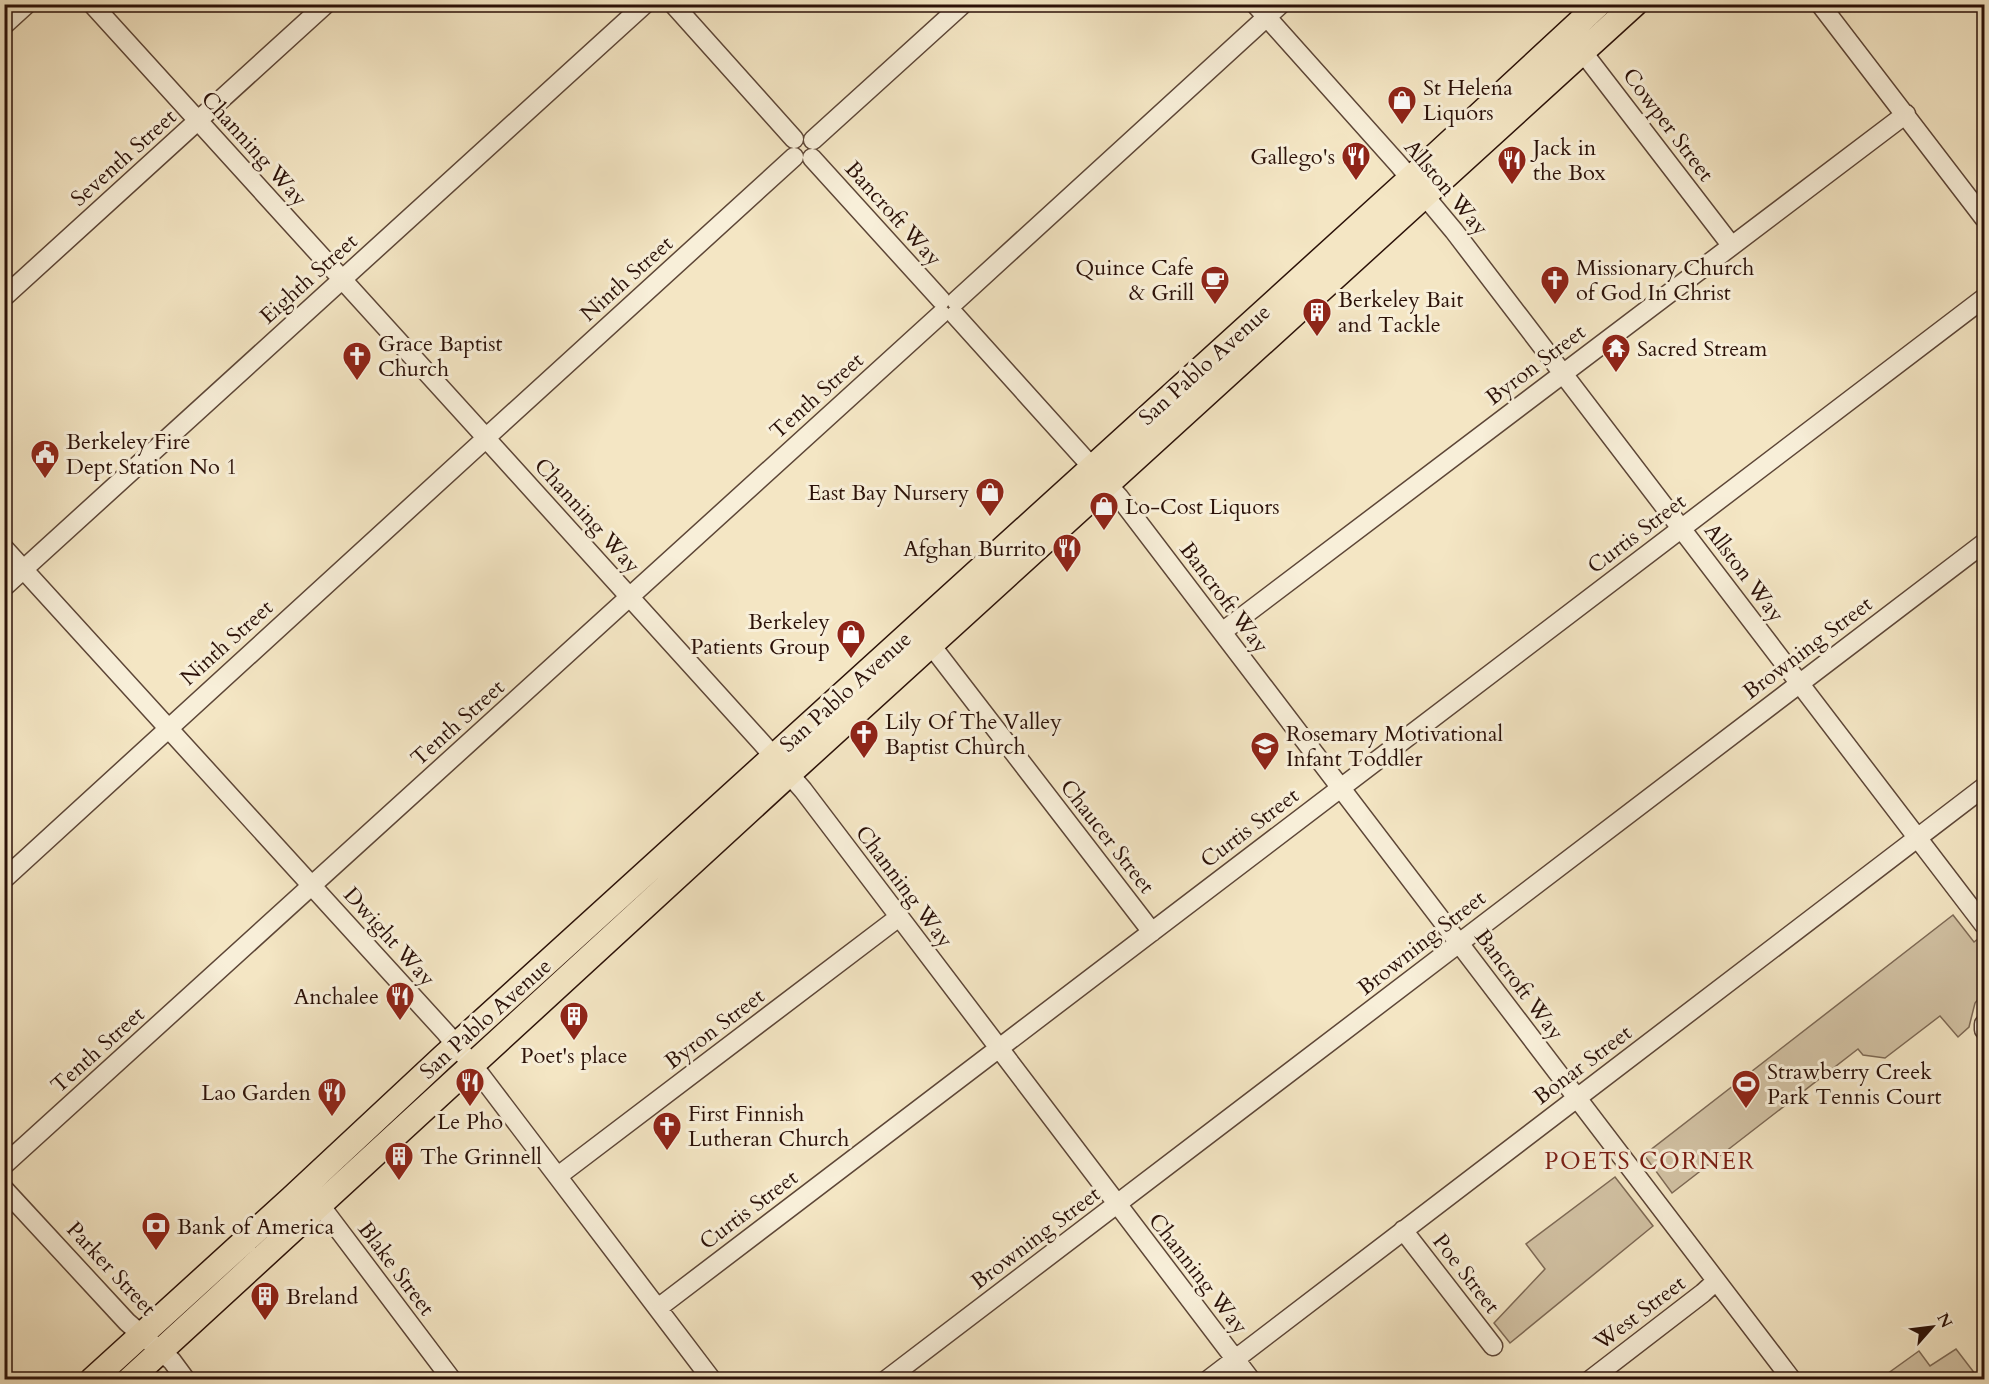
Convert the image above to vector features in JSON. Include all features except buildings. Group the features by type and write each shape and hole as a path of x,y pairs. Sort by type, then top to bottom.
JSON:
{"main road":[{"name":"San Pablo Avenue","path":"1418,187 1599,4"},
{"name":"San Pablo Avenue","path":"92,1380 456,1045 781,765 1418,187 1584,52 1635,4"},
{"name":"San Pablo Avenue","path":"129,1380 472,1064 781,765"}],"street":[{"path":"4,25 27,4"},
{"name":"Channing Way","path":"92,4 781,765 1251,1380"},
{"name":"Seventh Street","path":"4,297 326,4"},
{"name":"Eighth Street","path":"4,587 645,4"},
{"path":"673,4 794,148 801,161 812,158 817,149 813,140 804,135 794,148"},
{"path":"813,140 963,4"},
{"name":"Tenth Street","path":"4,1165 948,307 1260,11 1281,4"},
{"path":"1820,4 1984,218"},
{"name":"Allston Way","path":"1260,11 1418,187 1479,263 1984,925"},
{"name":"Cowper Street","path":"1568,33 1731,245"},
{"name":"Byron Street","path":"1222,632 1906,114"},
{"name":"Ninth Street","path":"4,879 486,438 794,148"},
{"name":"Bancroft Way","path":"812,158 1100,476 1222,632 1791,1380"},
{"name":"Curtis Street","path":"658,1308 1984,298"},
{"name":"Browning Street","path":"886,1380 1984,543"},
{"name":"Dwight Way","path":"4,548 456,1045 712,1380"},
{"name":"Chaucer Street","path":"924,636 1152,932"},
{"name":"Bonar Street","path":"1208,1380 1984,787"},
{"name":"Byron Street","path":"558,1176 899,917"},
{"path":"1984,1024 1984,1030"},
{"name":"Blake Street","path":"306,1184 319,1206 452,1380"},
{"name":"Parker Street","path":"4,1189 127,1322 172,1361 186,1380"},
{"name":"Poe Street","path":"1403,1230 1492,1346"},
{"name":"West Street","path":"1590,1380 1704,1293 1716,1281"}],"shaded area":[{"path":"1953,915 1974,942 1984,934 1984,992 1975,1003 1969,1027 1958,1037 1940,1016 1885,1058 1863,1055 1858,1049 1672,1193 1644,1155"},
{"path":"1615,1177 1653,1226 1510,1343 1494,1323 1545,1269 1526,1244"},
{"path":"1956,1349 1979,1379 1880,1379 1919,1351 1930,1366"}],"place":[{"name":"St Helena Liquors","path":"1402,126"},
{"name":"Gallego's","path":"1356,182"},
{"name":"Jack in the Box","path":"1512,186"},
{"name":"Quince Cafe & Grill","path":"1215,306"},
{"name":"Missionary Church of God In Christ","path":"1555,306"},
{"name":"Berkeley Bait and Tackle","path":"1317,338"},
{"name":"Sacred Stream","path":"1616,374"},
{"name":"Grace Baptist Church","path":"357,382"},
{"name":"Berkeley Fire Dept Station No 1","path":"45,480"},
{"name":"East Bay Nursery","path":"990,518"},
{"name":"Lo-Cost Liquors","path":"1104,532"},
{"name":"Afghan Burrito","path":"1067,574"},
{"name":"Berkeley Patients Group","path":"851,660"},
{"name":"Lily Of The Valley Baptist Church","path":"864,760"},
{"name":"Rosemary Motivational Infant Toddler","path":"1265,772"},
{"name":"Anchalee","path":"400,1022"},
{"name":"Poet's place","path":"574,1042"},
{"name":"Le Pho","path":"470,1108"},
{"name":"Strawberry Creek Park Tennis Court","path":"1746,1110"},
{"name":"Lao Garden","path":"332,1118"},
{"name":"First Finnish Lutheran Church","path":"667,1152"},
{"name":"The Grinnell","path":"399,1182"},
{"name":"Bank of America","path":"156,1252"},
{"name":"Breland","path":"265,1322"}],"district":[{"name":"POETS CORNER","path":"1650,1161"}]}
